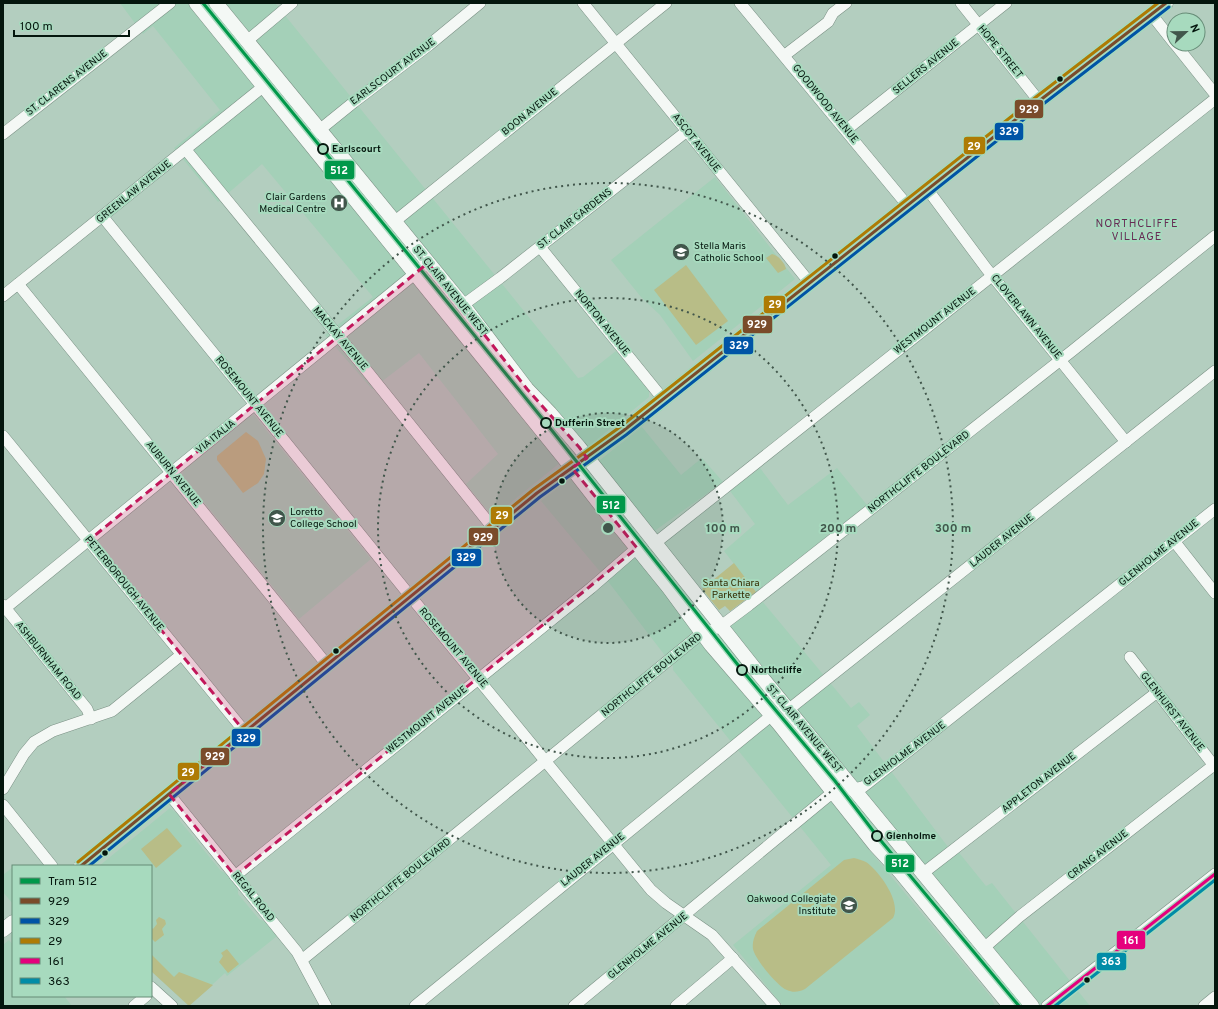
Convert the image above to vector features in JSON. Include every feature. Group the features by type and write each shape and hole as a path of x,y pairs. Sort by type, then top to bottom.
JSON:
{"main road":[{"name":"ST. CLAIR AVENUE WEST","path":"196,3 606,512 637,548 704,634 772,715 875,845 901,873 1010,1006"},
{"name":"ST. CLAIR AVENUE WEST","path":"216,3 463,305 527,390 550,413 587,458 654,544 694,590 788,710 1032,1006"},
{"path":"82,865 328,666 537,493 587,458 663,399 1039,101 1166,3"},
{"path":"3,930 12,923"}],"street":[{"name":"ST. CLARENS AVENUE","path":"3,134 170,3"},
{"path":"247,41 292,3"},
{"name":"EARLSCOURT AVENUE","path":"307,140 480,3"},
{"name":"ASCOT AVENUE","path":"583,3 810,283"},
{"name":"BOON AVENUE","path":"394,222 666,3"},
{"name":"GOODWOOD AVENUE","path":"740,3 785,55 908,206"},
{"path":"785,55 828,22 832,13 846,3"},
{"name":"HOPE STREET","path":"961,3 1039,101"},
{"name":"SELLERS AVENUE","path":"846,130 1006,3"},
{"path":"1152,14 1166,32"},
{"path":"1181,52 1215,94"},
{"name":"GREENLAW AVENUE","path":"3,296 264,86"},
{"name":"WESTMOUNT AVENUE","path":"654,544 1215,99"},
{"name":"ST. CLAIR GARDENS","path":"463,305 687,131"},
{"name":"MACKAY AVENUE","path":"186,150 493,528"},
{"name":"CLOVERLAWN AVENUE","path":"928,190 1126,442"},
{"name":"ROSEMOUNT AVENUE","path":"103,217 254,405 651,890 666,903 712,935 775,1006"},
{"name":"NORTHCLIFFE BOULEVARD","path":"303,959 656,671 704,634 721,626 1061,360 1215,236"},
{"name":"NORTON AVENUE","path":"540,246 663,399"},
{"name":"VIA ITALIA","path":"4,608 172,473 428,263"},
{"name":"AUBURN AVENUE","path":"18,284 328,666"},
{"name":"LAUDER AVENUE","path":"788,710 1215,372"},
{"name":"PETERBOROUGH AVENUE","path":"3,436 245,732"},
{"name":"GLENHOLME AVENUE","path":"574,1006 827,797 834,793 855,790 863,787 926,739 1215,509"},
{"path":"1174,541 1215,593"},
{"name":"WESTMOUNT AVENUE","path":"235,876 591,588 637,548"},
{"name":"ASHBURNHAM ROAD","path":"4,608 87,709 91,719"},
{"path":"3,789 24,754 34,742 53,731 112,711 181,654"},
{"name":"GLENHURST AVENUE","path":"1130,657 1156,693 1214,766"},
{"name":"APPLETON AVENUE","path":"922,874 1156,693"},
{"name":"LAUDER AVENUE","path":"415,1006 772,715"},
{"name":"CRANG AVENUE","path":"984,948 1019,916 1214,766"},
{"name":"REGAL ROAD","path":"169,794 303,959 326,1006"},
{"path":"3,805 51,865"},
{"path":"1047,1006 1215,874"},
{"path":"676,1006 734,958"},
{"path":"152,992 172,1006"},
{"path":"134,1006 144,997"},
{"path":"1204,1006 1215,997"}],"highlighted area":[{"path":"428,263 527,389 579,447 587,458 572,468 637,548 235,876 169,794 245,732 88,541"}],"shaded area":[{"path":"120,3 275,3 578,378 583,377 616,351 649,391 649,397 589,446 582,445 493,517 466,484 498,454 419,353 372,389 325,335 373,297 262,164 218,202 174,148 220,110 153,26 143,34"},
{"path":"715,177 795,279 693,361 660,315 641,297 611,260"},
{"name":"Loretto College School","path":"254,415 371,559 299,619 182,475 184,470 249,417"},
{"path":"642,427 681,475 702,458 723,482 653,532 600,466 600,460"},
{"path":"760,468 788,505 837,468 867,505 756,592 724,551 755,524 730,491"},
{"path":"571,478 639,558 705,646 762,601 851,708 859,702 870,715 857,726 948,847 952,844 986,886 992,883 1090,1006 1037,1006 889,821 861,840 991,997 995,1006 783,1006 733,945 831,865 673,670 673,666 607,580 541,501"},
{"path":"170,808 179,815 180,821 221,871 227,874 238,888 238,894 259,919 265,922 277,936 227,976 225,973 189,1006 152,972 152,865 100,865"},
{"path":"12,868 12,903 3,892 3,875"},
{"path":"9,940 12,944 12,997 65,997 72,1006 3,1006 3,945"}],"green space":[{"path":"772,254 781,260 786,269 778,273 766,258"},
{"path":"686,265 728,321 696,345 654,290"},
{"path":"246,432 258,441 266,459 264,474 258,483 243,493 217,460 217,456"},
{"name":"Santa Chiara Parkette","path":"734,563 756,592 730,611 725,606 719,610 702,589"},
{"path":"167,828 182,846 156,868 141,849"},
{"path":"854,858 866,862 883,879 892,896 895,911 893,918 805,989 792,992 783,988 762,966 755,954 753,944 757,931 844,860"},
{"path":"159,917 165,920 166,924 162,929 164,935 155,942 152,939 152,928 153,929 157,924 156,920"},
{"path":"227,949 239,964 228,973 219,962 223,956 221,953"},
{"path":"152,955 174,977 179,972 213,985 189,1006 152,972"}],"tram line":[{"name":"512","path":"203,3 546,423 742,670 835,781 877,836 1019,1006"}],"transit line":[{"name":"29","path":"78,862 534,489 620,427 1036,97 1158,3"},
{"name":"929","path":"82,865 537,493 623,431 1039,101 1166,3"},
{"name":"329","path":"90,865 540,497 626,435 1042,105 1169,7"},
{"name":"161","path":"1047,1006 1215,874"},
{"name":"363","path":"1055,1006 1215,880"}],"place":[{"name":"Earlscourt","path":"323,149"},
{"name":"Clair Gardens Medical Centre","path":"339,203"},
{"name":"Stella Maris Catholic School","path":"681,252"},
{"name":"Dufferin Street","path":"546,423"},
{"name":"Loretto College School","path":"277,518"},
{"name":"Northcliffe","path":"742,670"},
{"name":"Glenholme","path":"877,836"},
{"name":"Oakwood Collegiate Institute","path":"849,905"}],"district":[{"name":"NORTHCLIFFE VILLAGE","path":"1137,230"}]}
